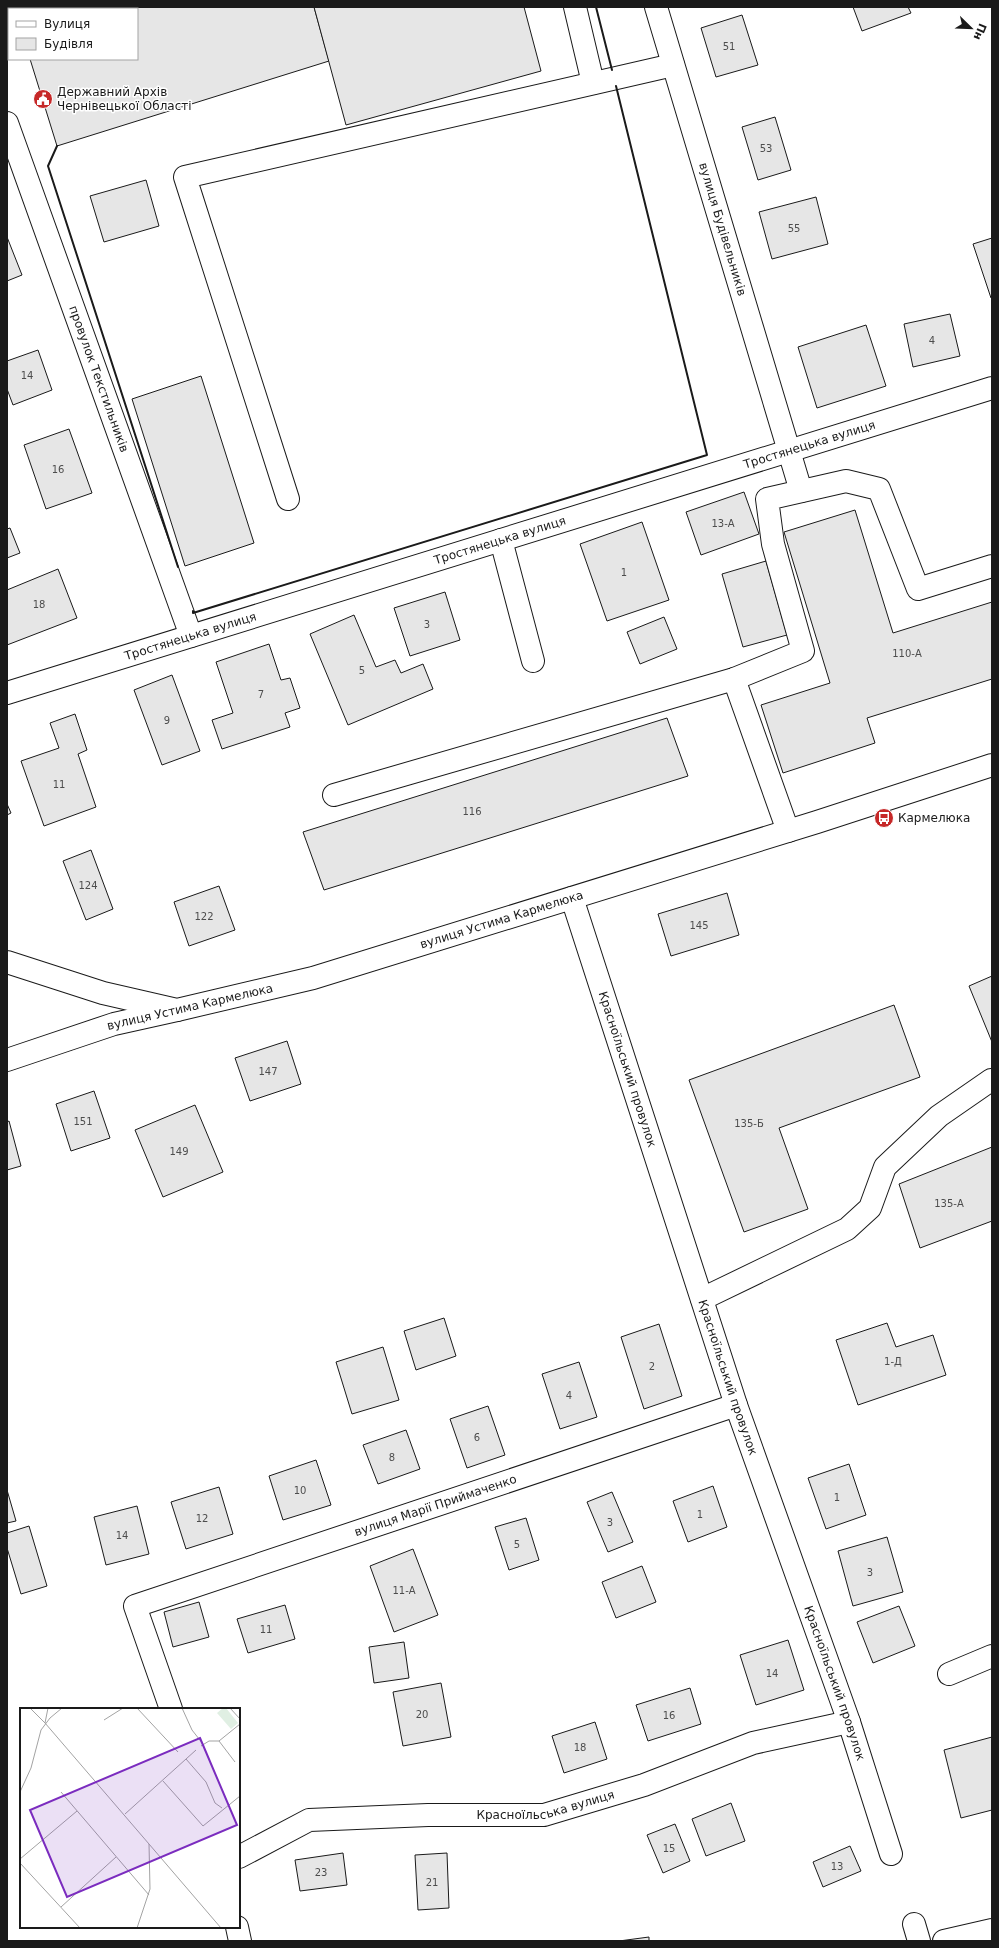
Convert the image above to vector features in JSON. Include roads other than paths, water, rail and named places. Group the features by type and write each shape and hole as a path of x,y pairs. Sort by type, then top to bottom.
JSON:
{"street":[{"path":"575,7 593,84"},
{"name":"вулиця Будівельників","path":"656,7 801,491"},
{"path":"288,498 185,178 673,65"},
{"name":"провулок Текстильників","path":"7,123 191,636"},
{"name":"Тростянецька вулиця","path":"7,693 992,388"},
{"path":"334,795 734,679 803,651 773,544 767,499 846,481 879,489 918,589 992,566"},
{"path":"501,540 533,661"},
{"path":"734,679 788,831"},
{"name":"вулиця Устима Кармелюка","path":"7,1060 114,1024 313,978 788,831 992,764"},
{"name":"Красноїльський провулок","path":"572,898 736,1405 849,1722 891,1854"},
{"path":"7,962 103,993 177,1010"},
{"path":"702,1299 847,1229 870,1208 885,1167 939,1116 991,1080"},
{"name":"вулиця Марії Приймаченко","path":"171,1708 135,1606 736,1405"},
{"path":"949,1674 992,1656"},
{"name":"Красноїльська вулиця","path":"240,1857 309,1820 428,1815 544,1815 644,1785 754,1743 849,1722"},
{"path":"237,1928 240,1941"},
{"path":"944,1941 992,1930"}],"place":[{"name":"Державний Архів Чернівецької Області","path":"43,99"},
{"name":"Кармелюка","path":"884,818"}]}
